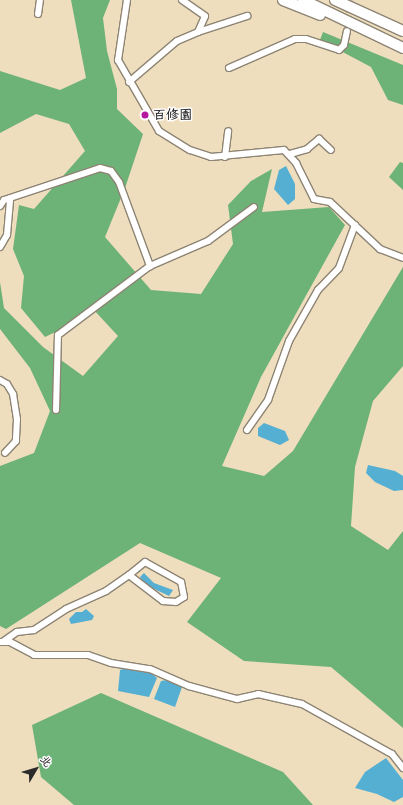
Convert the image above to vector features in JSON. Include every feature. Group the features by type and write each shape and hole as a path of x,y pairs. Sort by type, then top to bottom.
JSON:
{"highway":[{"path":"283,0 317,14 344,21"},
{"path":"303,0 403,48"},
{"path":"339,1 403,31"}],"lane":[{"path":"38,14 40,0"},
{"path":"127,0 118,60 129,82 159,131 190,150 211,157 225,157 284,150 290,154 311,196 314,199 330,202 380,250 403,258"},
{"path":"182,0 205,16 198,32"},
{"path":"129,82 177,41 198,32 247,16"},
{"path":"229,68 295,39 306,39 339,50 344,45 347,31"},
{"path":"225,157 228,131"},
{"path":"290,154 307,149 320,138 330,150"},
{"path":"0,206 4,200 100,168 111,171 119,182 150,266"},
{"path":"0,247 7,235 10,198"},
{"path":"56,410 58,335 150,266 208,241 254,207"},
{"path":"247,430 268,400 289,341 318,290 339,268 355,225"},
{"path":"0,380 7,384 13,394 17,419 16,441 5,453"},
{"path":"1,642 17,632 34,630 66,609 106,591 145,562 181,582 184,597 176,602 164,601 129,575"},
{"path":"1,642 10,642 34,655 88,655 111,663 150,669 189,686 211,690 237,699 258,694 302,704 392,754 403,768"}],"green space":[{"path":"71,0 110,0 103,18 107,51 117,89 117,109 143,134 125,188 105,237 151,290 201,294 233,244 228,205 251,181 272,169 262,212 329,207 345,225 261,377 222,466 264,476 293,451 403,267 403,366 373,401 355,467 351,526 388,550 403,531 403,728 331,667 244,661 187,622 221,578 140,543 6,629 0,626 0,466 34,453 50,411 30,368 0,329 0,282 4,308 43,347 83,376 118,336 93,309 74,323 45,337 21,308 24,276 13,249 19,205 34,209 85,151 69,124 36,114 0,133 0,71 60,90 86,78"},
{"path":"323,32 403,65 403,105 388,100 371,67 320,40"},
{"path":"400,162 403,163 403,190 389,177"},
{"path":"101,693 283,772 313,805 74,805 41,777 32,725"}],"water":[{"path":"286,166 295,184 295,199 288,205 274,189 279,170"},
{"path":"264,423 285,431 289,440 280,445 258,436 258,428"},
{"path":"368,465 395,471 403,476 403,490 394,491 375,482 366,473"},
{"path":"144,573 154,583 173,590 169,596 146,585 140,577"},
{"path":"86,609 94,616 92,620 71,624 69,619 76,612 82,612"},
{"path":"126,668 151,673 157,678 149,697 118,691 120,670"},
{"path":"167,680 182,687 175,707 154,699 161,681"},
{"path":"386,758 403,780 403,797 394,802 377,794 355,788 365,772"}],"tunnel":[{"path":"347,31 350,0"}],"place":[{"name":"百修園","path":"145,115"}]}
